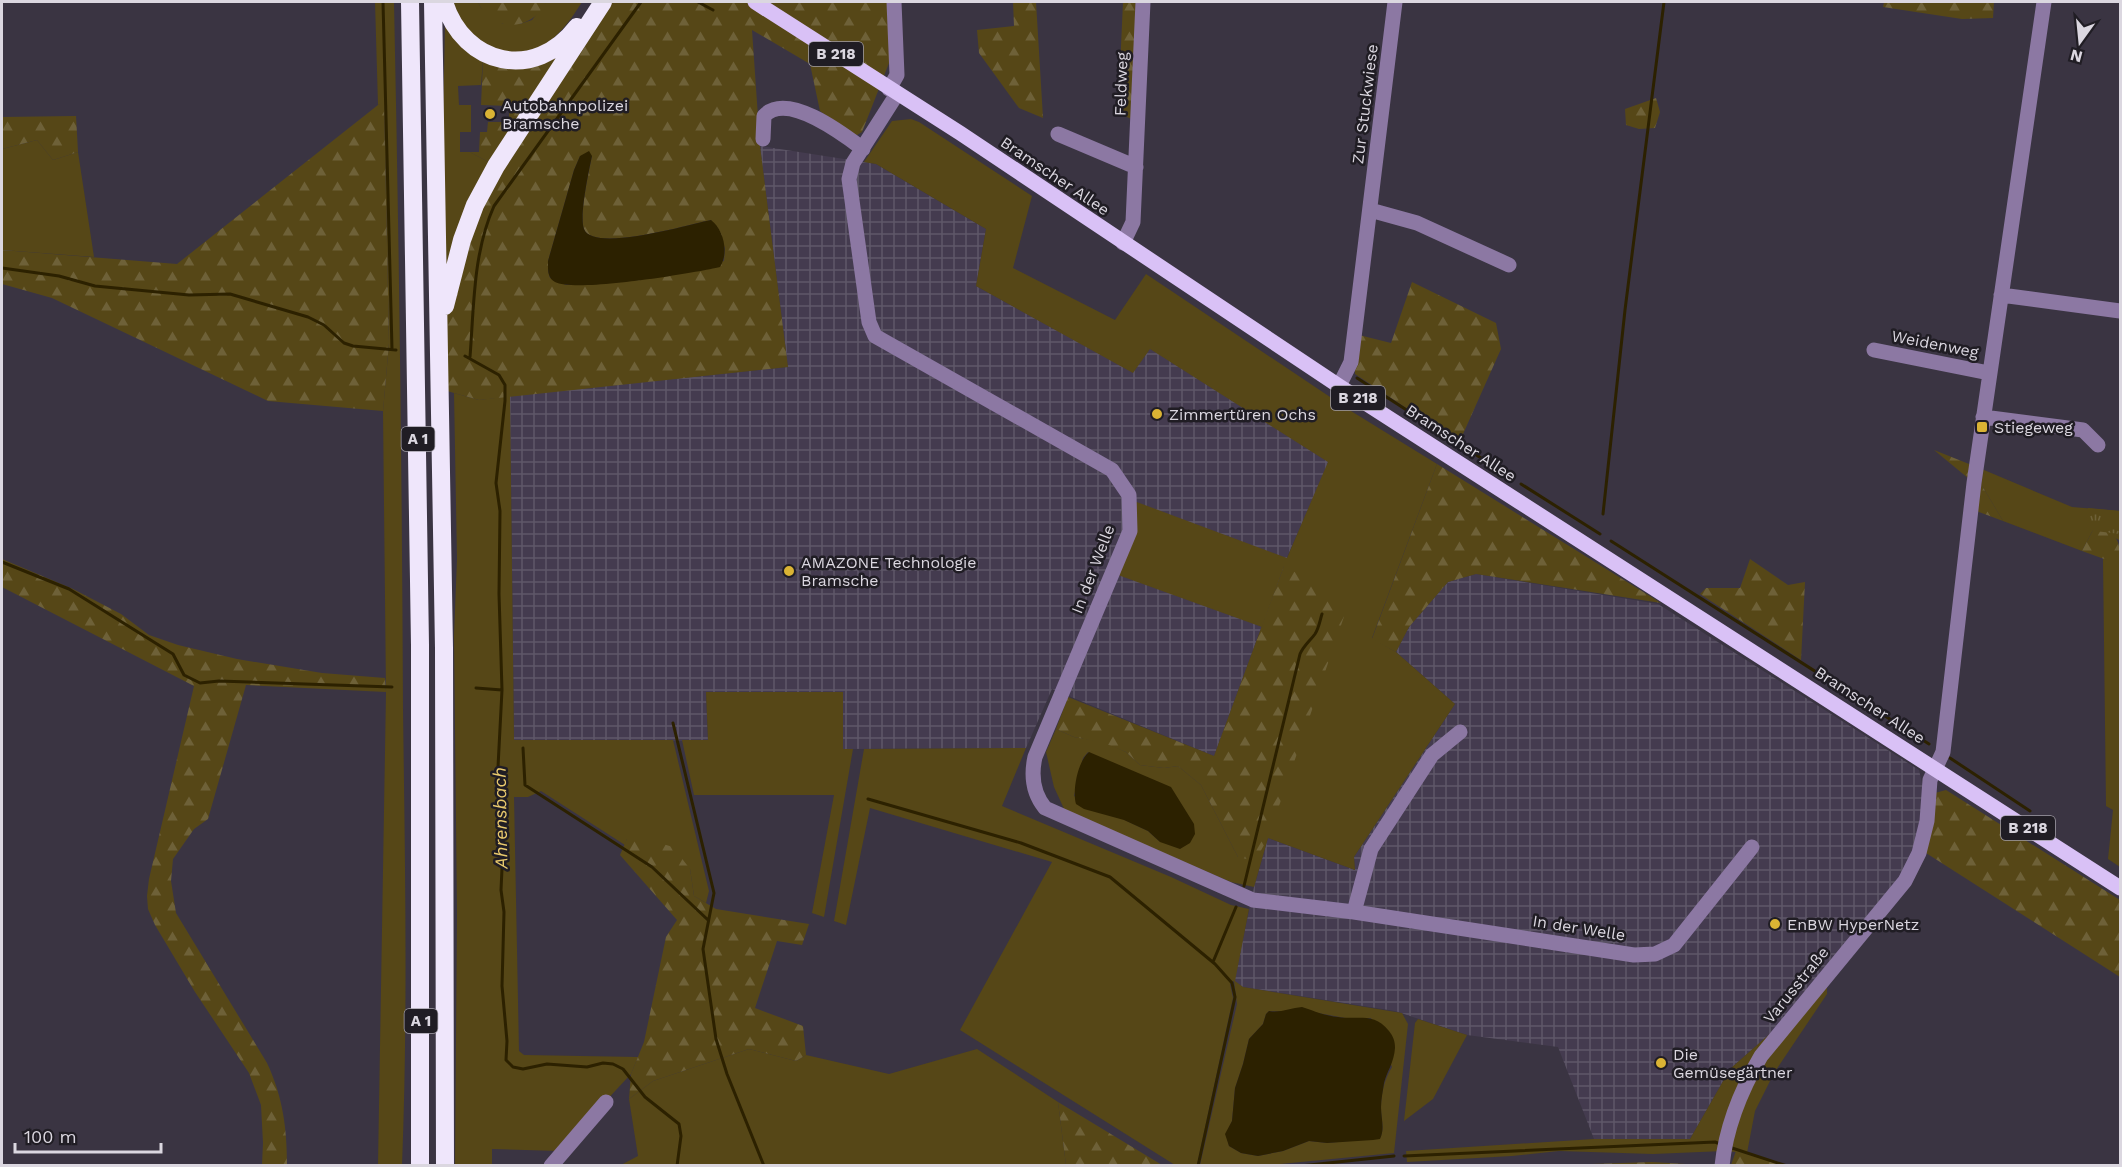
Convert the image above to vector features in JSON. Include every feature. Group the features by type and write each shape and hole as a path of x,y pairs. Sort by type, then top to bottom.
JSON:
{"highway":[{"name":"A 1","path":"410,2 420,610 420,1166"},
{"name":"A 1","path":"433,2 444,648 445,1166"},
{"path":"444,2 453,25 477,50 502,59 523,61 545,54 563,42 574,32 596,2"},
{"path":"439,329 462,240 476,205 508,147 603,2"}],"main road":[{"name":"Bramscher Allee","path":"755,2 1005,163 1338,386 2121,888"}],"street":[{"name":"In der Welle","path":"894,2 897,75 893,91 863,149 853,163 849,179 869,322 875,336 1112,470 1129,495 1130,531 1035,757 1032,773 1038,800 1045,808 1253,900 1354,912 1634,955 1654,954 1674,945 1752,848"},
{"name":"Feldweg","path":"1123,243 1133,222 1143,2"},
{"name":"Zur Stuckwiese","path":"1338,386 1352,362 1395,2"},
{"path":"1935,769 1943,752 1983,417 2044,2"},
{"path":"763,139 764,116 772,110 783,109 809,114 863,149"},
{"path":"1058,134 1136,167"},
{"path":"1370,210 1417,223 1509,265"},
{"path":"2001,295 2121,311"},
{"name":"Weidenweg","path":"1874,350 1989,373"},
{"path":"1983,417 2083,430 2098,445"},
{"path":"1354,912 1371,849 1432,755 1460,732"},
{"name":"Varusstraße","path":"1724,1151 1747,1080 1761,1056 1905,881 1919,853 1927,821 1930,780 1935,769"},
{"path":"551,1166 606,1102"}],"shaded area":[{"path":"760,146 876,164 986,229 976,286 1133,372 1150,348 1329,462 1288,555 1214,756 1052,689 1026,748 843,749 843,692 706,693 708,741 514,740 510,396 788,367"},
{"path":"589,151 592,156 585,193 583,223 584,229 591,236 623,238 711,220 719,230 724,242 725,249 720,267 610,284 567,285 552,280 548,273 548,261 574,170 580,156"},
{"path":"1476,574 1658,604 1919,770 1923,788 1920,821 1912,855 1900,878 1788,1018 1730,1069 1690,1139 1594,1139 1558,1047 1467,1035 1395,1011 1243,987 1234,981 1254,887 1268,838 1355,870 1354,857 1455,704 1396,652 1409,627 1448,582"},
{"path":"1089,752 1171,787 1194,824 1195,834 1190,843 1180,849 1160,842 1148,831 1124,820 1084,809 1076,804 1077,776"},
{"path":"1302,1007 1334,1016 1372,1019 1383,1025 1392,1035 1395,1048 1384,1083 1380,1139 1327,1143 1309,1141 1283,1151 1258,1156 1241,1153 1229,1146 1225,1134 1232,1121 1235,1088 1249,1039 1263,1024 1269,1011"}],"green space":[{"path":"375,2 394,2 405,880 405,1052 402,1166 378,1165 386,692 383,411 389,343 384,103 378,105"},
{"path":"449,2 478,2 481,8 503,24 520,24 532,20 546,2 582,2 554,37 531,51 518,53 504,52 469,37"},
{"path":"478,2 546,2 540,12 531,19 512,25 502,24 492,19"},
{"path":"610,2 890,2 889,63 862,132 857,135 850,133 820,111 810,64 752,30 760,146 788,367 479,400 440,389 439,329 496,166 470,152 479,152 480,132 487,132 488,122 509,122 509,106 481,105 483,60 526,66","holes":["580,156 592,156 583,214 584,229 591,236 623,238 711,220 725,248 724,261 620,282 566,285 550,278 548,261 574,170"]},
{"path":"1013,2 1036,2 1043,118 1019,108 979,53 977,30 1014,26"},
{"path":"1123,2 1143,2 1138,122 1118,113"},
{"path":"1884,2 1994,2 1993,18 1962,19 1883,7"},
{"path":"445,24 483,60 481,85 458,86 459,105 471,105 471,132 460,132 460,152 470,152 496,166 439,329"},
{"path":"1656,98 1660,112 1655,128 1639,129 1626,125 1625,109"},
{"path":"384,102 389,343 383,411 268,401 52,298 2,284 2,250 177,264"},
{"path":"76,116 78,152 53,160 37,140 2,149 2,117"},
{"path":"911,119 919,122 1032,196 1013,268 1115,320 1146,274 1351,411 1437,464 1372,638 1396,652 1455,704 1354,857 1355,870 1268,838 1254,887 1231,882 1065,811 1054,787 1046,752 1056,729 1074,737 1104,742 1126,752 1140,765 1164,768 1178,766 1201,785 1238,857 1284,566 1262,627 1118,575 1134,501 1287,558 1328,462 1150,349 1133,373 976,286 986,229 876,164 864,162 892,121","holes":["1088,752 1160,842 1148,831 1074,796 1083,758"]},
{"path":"37,140 53,160 78,152 94,257 2,250 2,149"},
{"path":"1412,282 1496,323 1501,349 1459,443 1355,374 1355,334 1391,343"},
{"path":"454,393 479,400 510,396 514,740 673,740 709,891 706,903 694,896 690,869 627,839 625,845 541,791 528,797 514,797 519,1051 524,1055 638,1057 631,1074 559,1151 492,1149 492,1166 455,1165 457,913 454,636 457,559"},
{"path":"1934,450 1984,470 1981,484 2003,521 1971,509 1974,483"},
{"path":"1437,464 1661,603 1476,574 1448,582 1409,627 1396,652 1372,639"},
{"path":"1984,470 2072,507 2120,511 2120,546 2119,540 2094,528 2082,551 2003,521 1981,484"},
{"path":"2088,508 2120,511 2120,534 2087,530"},
{"path":"2094,528 2107,532 2118,541 2120,560 2107,560 2082,551"},
{"path":"2,559 73,589 121,614 149,635 178,645 237,659 322,673 385,678 386,692 246,685 208,819 194,829 173,859 171,881 176,913 267,1063 277,1088 283,1113 287,1165 262,1165 261,1105 249,1073 195,992 148,909 149,879 194,686 2,587"},
{"path":"1750,559 1788,585 1805,582 1801,660 1700,594 1706,588 1740,588"},
{"path":"2103,559 2120,560 2120,867 2108,859 2113,810 2106,806"},
{"path":"1284,566 1349,602 1268,838 1255,861 1238,857 1201,785 1178,766 1164,768 1140,765 1126,752 1104,743 1074,737 1056,729 1068,697 1214,756"},
{"path":"706,692 843,692 843,749 853,749 824,917 812,913 834,795 694,795 682,740 708,740"},
{"path":"1026,748 1002,806 1171,877 1231,905 1249,909 1235,981 1243,987 1402,1013 1408,1024 1394,1153 1269,1165 1200,1165 1237,1004 1234,981 1230,984 1233,998 1197,1165 1175,1165 960,1030 1052,862 870,808 846,925 834,921 864,749","holes":["1269,1011 1318,1013 1351,1019 1371,1018 1392,1067 1382,1093 1383,1128 1380,1138 1327,1143 1309,1141 1283,1151 1258,1156 1241,1153 1229,1146 1226,1134 1232,1121 1235,1088 1249,1039 1263,1024"]},
{"path":"1946,790 2120,900 2120,977 1926,853 1935,793"},
{"path":"639,837 673,847 690,869 694,896 716,909 809,924 802,945 777,941 755,1008 803,1026 806,1055 796,1061 749,1049 653,1081 629,1099 631,1074 644,1042 666,937 677,920 620,855 627,839"},
{"path":"1827,983 1827,994 1774,1073 1755,1111 1747,1153 1724,1151 1653,1154 1559,1151 1407,1162 1406,1151 1594,1139 1690,1139 1730,1069"},
{"path":"1418,1019 1467,1035 1433,1099 1404,1121 1415,1023"},
{"path":"749,1049 796,1061 806,1055 889,1074 977,1049 1058,1102 1066,1165 619,1166 638,1156 629,1099 653,1081"},
{"path":"1058,1102 1162,1165 1066,1165"},
{"path":"1736,1151 1787,1165 1731,1165"},
{"path":"1652,1162 1703,1165 1561,1165"}],"waterway":[{"path":"383,2 392,349"},
{"path":"470,357 478,261 494,206 641,2"},
{"path":"698,2 713,10"},
{"path":"1603,514 1625,310 1664,2"},
{"name":"Ahrensbach","path":"2,268 59,276 95,286 189,295 230,294 308,317 324,325 344,343 396,350"},
{"name":"Ahrensbach","path":"465,356 499,375 505,385 496,483 500,511 499,594 502,690 498,767 504,826 501,890 504,912 502,986 507,1041 506,1060 513,1067 523,1069 547,1064 587,1067 603,1063 613,1064 623,1069 645,1097 679,1124 681,1136 677,1166"},
{"path":"1357,378 1498,469"},
{"path":"1521,484 1600,534"},
{"path":"1611,541 1929,744"},
{"path":"2,562 69,589 173,654 184,675 200,683 219,681 392,687"},
{"path":"1244,886 1300,654 1316,632 1322,614"},
{"path":"476,688 502,690"},
{"path":"673,723 714,893 703,949 716,1039 727,1074 764,1166"},
{"path":"523,748 525,785 652,867 708,920"},
{"path":"1950,758 2030,811"},
{"path":"868,799 1021,843 1110,877 1215,964 1232,983 1235,997 1198,1166"},
{"path":"1213,962 1236,907"},
{"path":"1404,1156 1715,1142 1720,1144"},
{"path":"1729,1147 1787,1166"},
{"path":"1300,1166 1394,1156"}],"place":[{"name":"Autobahnpolizei Bramsche","path":"490,114"},
{"name":"Zimmertüren Ochs","path":"1157,414"},
{"name":"Stiegeweg","path":"1982,427"},
{"name":"AMAZONE Technologie Bramsche","path":"789,571"},
{"name":"EnBW HyperNetz","path":"1775,924"},
{"name":"Die Gemüsegärtner","path":"1661,1063"}]}
